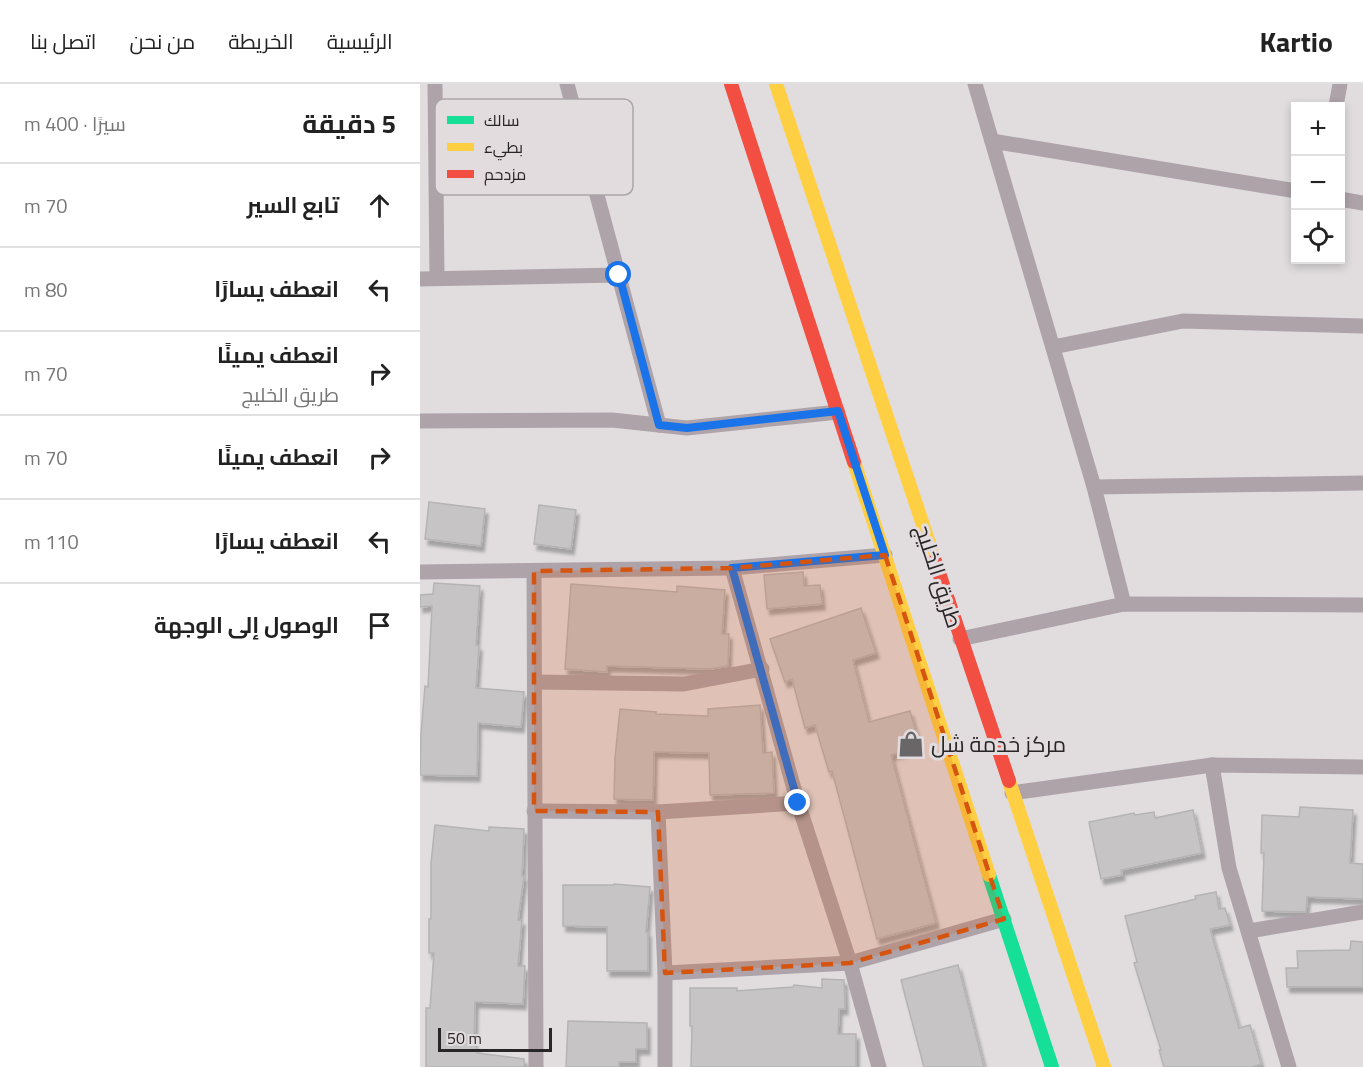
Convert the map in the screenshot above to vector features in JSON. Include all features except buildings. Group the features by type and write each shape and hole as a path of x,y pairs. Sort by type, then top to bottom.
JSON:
{"main road":[{"name":"طريق الخليج","path":"731,84 1052,1067"},
{"name":"طريق الخليج","path":"776,84 1104,1067"}],"street":[{"path":"435,84 435,99"},
{"path":"567,84 571,99"},
{"path":"975,84 1094,487 1124,604"},
{"path":"1337,102 1340,84"},
{"path":"992,141 1291,190"},
{"path":"436,195 437,278"},
{"path":"597,195 659,425"},
{"path":"1345,200 1363,203"},
{"path":"420,279 619,275"},
{"path":"1053,346 1184,321 1363,326"},
{"path":"420,421 612,420 687,428 838,411"},
{"path":"1094,487 1363,483"},
{"path":"420,572 732,568 885,555"},
{"path":"732,568 798,803 849,963 879,1067"},
{"path":"534,571 536,1067"},
{"path":"960,639 1124,604 1363,605"},
{"path":"535,682 684,684 762,669"},
{"path":"1212,765 1229,868 1289,1067"},
{"path":"1012,794 1212,765 1363,767"},
{"path":"534,811 658,812 798,803"},
{"path":"658,812 665,973 665,1067"},
{"path":"1249,931 1363,912"},
{"path":"665,973 849,963 1004,919"}],"highlighted area":[{"path":"885,555 1004,919 850,963 665,973 658,812 534,811 534,571 732,568"}],"traffic: fast":[{"path":"989,875 1052,1067"}],"traffic: slow":[{"path":"776,84 935,561"},
{"path":"854,462 989,875"},
{"path":"1009,781 1104,1067"}],"traffic: jam":[{"path":"731,84 854,462"},
{"path":"935,561 1009,781"}],"place":[{"name":"مركز خدمة شل","path":"911,744"}],"route":[{"path":"619,275 659,425 687,428 838,411 885,555 732,568 798,803"}]}
